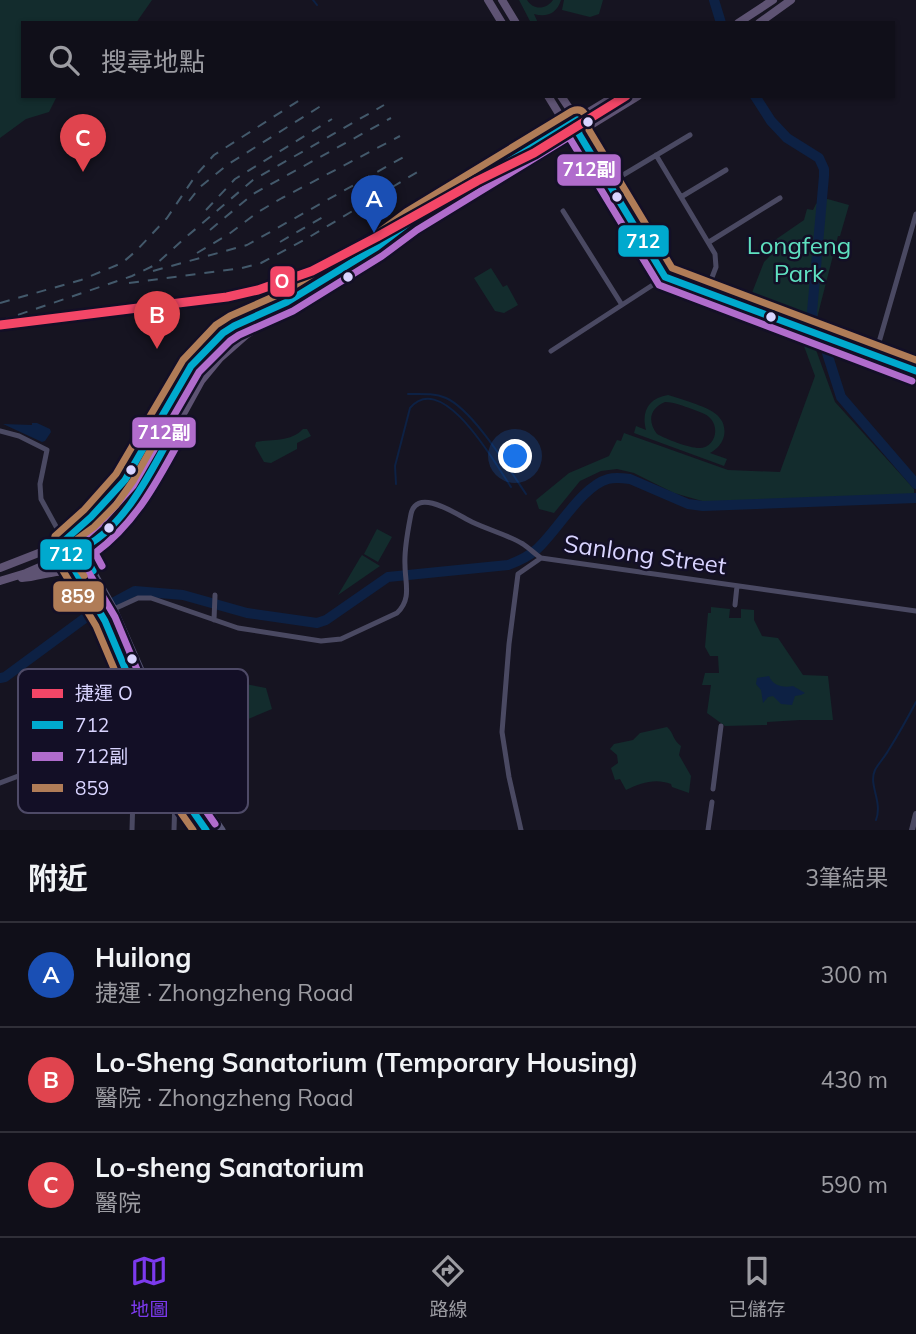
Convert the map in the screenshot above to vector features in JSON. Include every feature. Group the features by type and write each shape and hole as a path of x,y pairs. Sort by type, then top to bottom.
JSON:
{"main road":[{"path":"488,0 501,21"},
{"path":"502,0 515,21"},
{"path":"741,21 773,0"},
{"path":"762,21 791,0"},
{"path":"549,98 567,127 579,134"},
{"path":"562,98 577,120 579,134"},
{"path":"0,568 44,552 92,517 125,480 181,383 201,354 223,333 287,302 322,281 377,247 411,221 612,98"},
{"path":"1,580 37,569 86,547 112,526 132,503 150,474 194,391 220,358 254,329 635,98"},
{"path":"247,320 254,329"},
{"path":"62,538 85,557 114,609 141,669"},
{"path":"62,538 66,555 102,615 125,669"},
{"path":"1,580 29,578 59,571 77,574"},
{"path":"192,813 206,830"},
{"path":"210,813 222,830"}],"street":[{"path":"579,134 665,277 916,371"},
{"path":"608,184 690,135"},
{"path":"656,155 709,242 716,260 706,293"},
{"path":"681,197 726,170"},
{"path":"709,242 780,198"},
{"path":"563,211 622,305"},
{"path":"875,356 916,214"},
{"path":"551,351 665,277"},
{"path":"0,431 19,436 47,450 40,495 62,538"},
{"name":"Sanlong Street","path":"114,609 146,597 238,628 321,641 341,639 397,613 403,606 406,599 405,565 412,509 422,503 448,509 523,544 539,557 916,611"},
{"path":"521,830 502,732 518,574 539,557"},
{"path":"736,605 737,586"},
{"path":"214,621 215,595"},
{"path":"713,789 721,726"},
{"path":"0,783 18,776"},
{"path":"708,830 712,802"},
{"path":"912,830 916,814"}],"green space":[{"path":"0,0 152,0 137,21 21,21 21,98 56,98 49,112 26,119 0,138"},
{"path":"519,0 527,0 540,8 553,0 561,0 551,13 534,14 537,21 530,21"},
{"path":"564,0 603,0 599,14 590,17 562,10"},
{"name":"Longfeng Park","path":"824,198 849,205 838,236 817,318 817,287 811,287 811,327 748,303 775,240 804,220 807,209 813,210"},
{"path":"491,268 503,287 507,285 518,305 504,313 495,311 474,278"},
{"path":"801,338 812,339 835,402 914,489 914,493 709,503 674,493 634,473 617,469 601,471 580,481 554,513 539,509 536,500 569,473 609,456 624,433 728,470 780,472 815,376"},
{"path":"668,395 690,402 719,417 723,422 724,436 719,446 710,453 727,459 724,466 634,433 636,426 646,430 648,406","holes":["665,402 679,404 709,417 715,428 712,442 695,448 657,434 652,424 652,415 653,411"]},
{"path":"307,429 311,436 297,443 297,449 271,463 264,462 255,446 256,442 287,438"},
{"path":"377,529 392,537 378,562 364,554"},
{"path":"362,555 380,566 338,595 360,558"},
{"path":"711,607 730,609 729,618 741,618 741,609 754,610 754,620 762,636 778,638 803,675 828,676 833,720 725,726 707,713 711,685 702,685 705,673 719,673 718,656 710,656 705,647"},
{"path":"248,685 266,688 272,709 248,719"},
{"path":"667,727 681,746 679,755 691,776 689,793 659,781 643,783 626,790 620,779 615,780 611,768 618,763 617,755 610,749 614,744 633,740 640,733"}],"water":[{"path":"3,424 32,425 50,429 45,441"},
{"path":"769,676 776,684 793,686 805,693 795,696 792,705 781,704 773,696 763,703 761,690 756,684 757,678"}],"waterway":[{"path":"313,0 317,5"},
{"path":"714,0 720,21"},
{"path":"756,98 771,121 787,138 819,158 824,169 812,312 841,397 916,484"},
{"path":"408,394 437,395 456,405 479,427 526,494"},
{"path":"396,484 395,466 410,408 423,399 438,401 453,410 481,442 511,487"},
{"path":"0,678 85,618 135,591 183,595 247,613 317,623 326,620 388,577 508,565 537,549 579,499 598,483 611,478 630,479 688,504 703,506 916,498"},
{"path":"876,820 878,806 873,781 875,770 916,702"}],"railway":[{"path":"0,303 81,280 122,263 167,218 196,175 214,155 303,98"},
{"path":"189,201 200,187 227,165 324,104"},
{"path":"0,321 132,276 155,265 253,180 384,105"},
{"path":"210,230 253,194 391,118"},
{"path":"206,210 235,179 332,119"},
{"path":"197,253 282,198 400,136"},
{"path":"153,271 247,245 409,154"},
{"path":"129,283 261,263 419,171"},
{"path":"280,242 328,214"}],"metro line":[{"name":"O","path":"0,325 227,297 258,290 312,271 534,153 623,98"}],"transit line":[{"name":"859","path":"114,669 96,626 56,559 55,536 84,510 116,474 183,360 216,325 230,316 282,293 371,238 406,212 572,111 580,110 585,114 589,130 672,268 916,360"},
{"name":"712","path":"125,669 105,621 66,555 64,541 91,517 125,480 191,366 223,333 287,302 377,247 411,221 577,120 579,134 665,277 916,371"},
{"name":"712副","path":"137,669 115,617 75,545 99,524 133,486 199,372 239,335 293,311 382,256 417,230 569,137 659,285 912,381"},
{"name":"859","path":"84,576 71,557 69,545 94,527 116,505 164,426"},
{"name":"712","path":"93,571 78,550 94,541 122,515 145,482 173,431"},
{"name":"712副","path":"102,566 95,553 110,541 134,514 155,484 182,436"},
{"name":"859","path":"181,813 193,830"},
{"name":"712","path":"194,813 206,830"},
{"name":"712副","path":"207,813 215,824"}],"place":[{"name":"Lo-sheng Sanatorium","path":"83,172"},
{"name":"Huilong","path":"374,233"},
{"name":"Lo-Sheng Sanatorium (Temporary Housing)","path":"157,349"}]}
